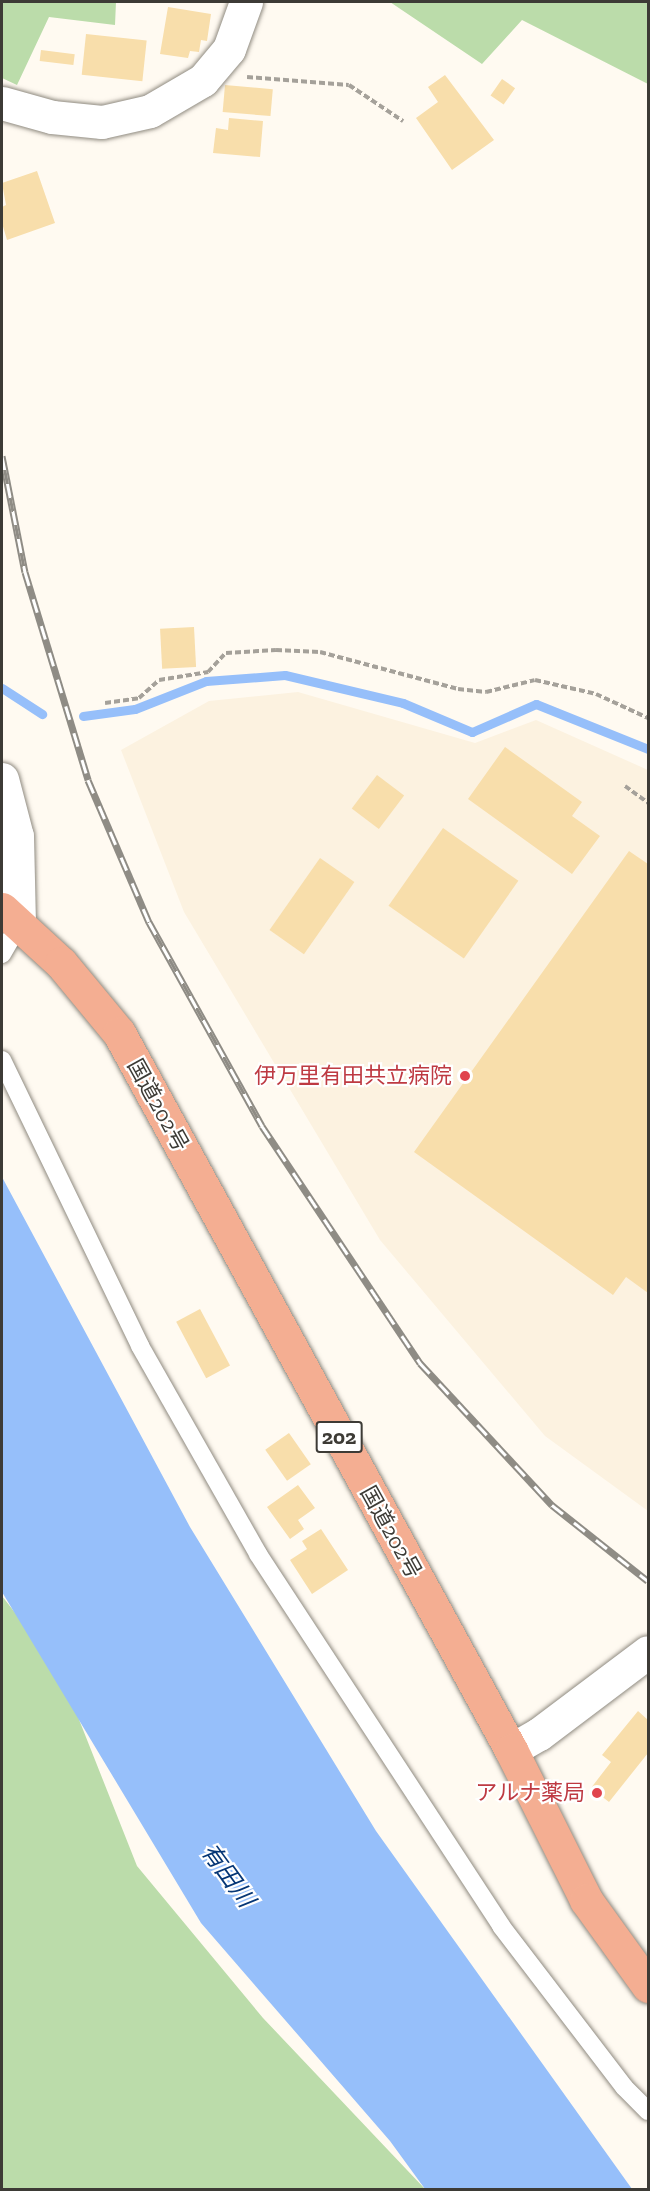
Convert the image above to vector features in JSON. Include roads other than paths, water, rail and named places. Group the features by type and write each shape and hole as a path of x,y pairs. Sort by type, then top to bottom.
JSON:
{"highway":[{"name":"国道202号","path":"10,916 61,963 119,1033 511,1750 586,1900 648,1986"}],"street":[{"path":"2,103 52,117 102,122 150,111 203,80 229,49 246,2"},
{"path":"2,779 16,837 10,916"},
{"path":"511,1750 539,1734 648,1652"}],"lane":[{"path":"2,954 10,916"},
{"path":"2,1060 140,1346 258,1554 501,1926 624,2087 648,2111"}],"water":[{"name":"有田川","path":"2,1177 190,1527 376,1831 632,2189 425,2189 390,2141 201,1923 2,1592"}],"waterway":[{"path":"83,716 135,709 206,681 285,675 403,703 472,732 536,704 648,749"},
{"path":"2,688 42,714"}],"railway":[{"path":"2,456 25,572 88,780 149,922 262,1126 420,1363 552,1505 648,1581"}],"place":[{"name":"伊万里有田共立病院","path":"465,1076"},
{"name":"アルナ薬局","path":"597,1793"}]}
